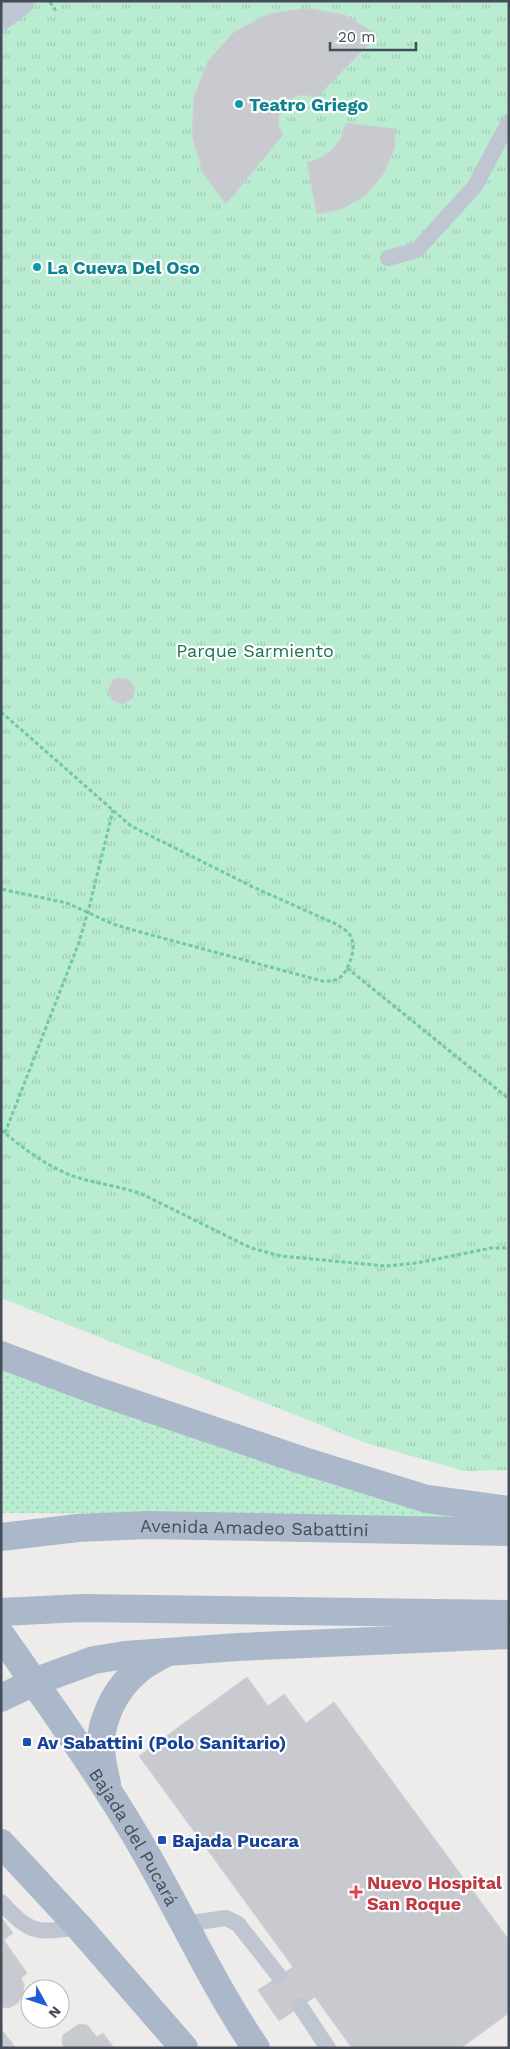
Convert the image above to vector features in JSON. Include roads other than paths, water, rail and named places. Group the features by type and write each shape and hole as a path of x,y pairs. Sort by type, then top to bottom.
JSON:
{"main road":[{"path":"1,16 21,1"},
{"path":"1,1356 94,1390 301,1460 428,1499 509,1510"},
{"name":"Avenida Amadeo Sabattini","path":"1,1537 78,1528 148,1525 509,1532"},
{"path":"1,1612 82,1608 509,1614"},
{"name":"Bajada del Pucará","path":"1,1635 108,1792 144,1850 215,1983 256,2048"},
{"path":"1,1698 34,1682 94,1660 167,1652 509,1635"},
{"path":"108,1792 101,1757 101,1738 118,1691 139,1669 167,1652"},
{"path":"1,1843 79,1927 184,2048"}],"lane":[{"path":"388,258 417,250 475,186 509,122"},
{"path":"1,1902 22,1924 34,1930 44,1932 79,1927"},
{"path":"184,1924 226,1918 238,1924 279,1976"},
{"path":"300,2006 328,2048"}],"place":[{"name":"Teatro Griego","path":"239,104"},
{"name":"La Cueva Del Oso","path":"37,267"},
{"name":"Av Sabattini (Polo Sanitario)","path":"27,1742"},
{"name":"Bajada Pucara","path":"162,1840"},
{"name":"Nuevo Hospital San Roque","path":"356,1892"}],"park label":[{"name":"Parque Sarmiento","path":"255,650"}]}
